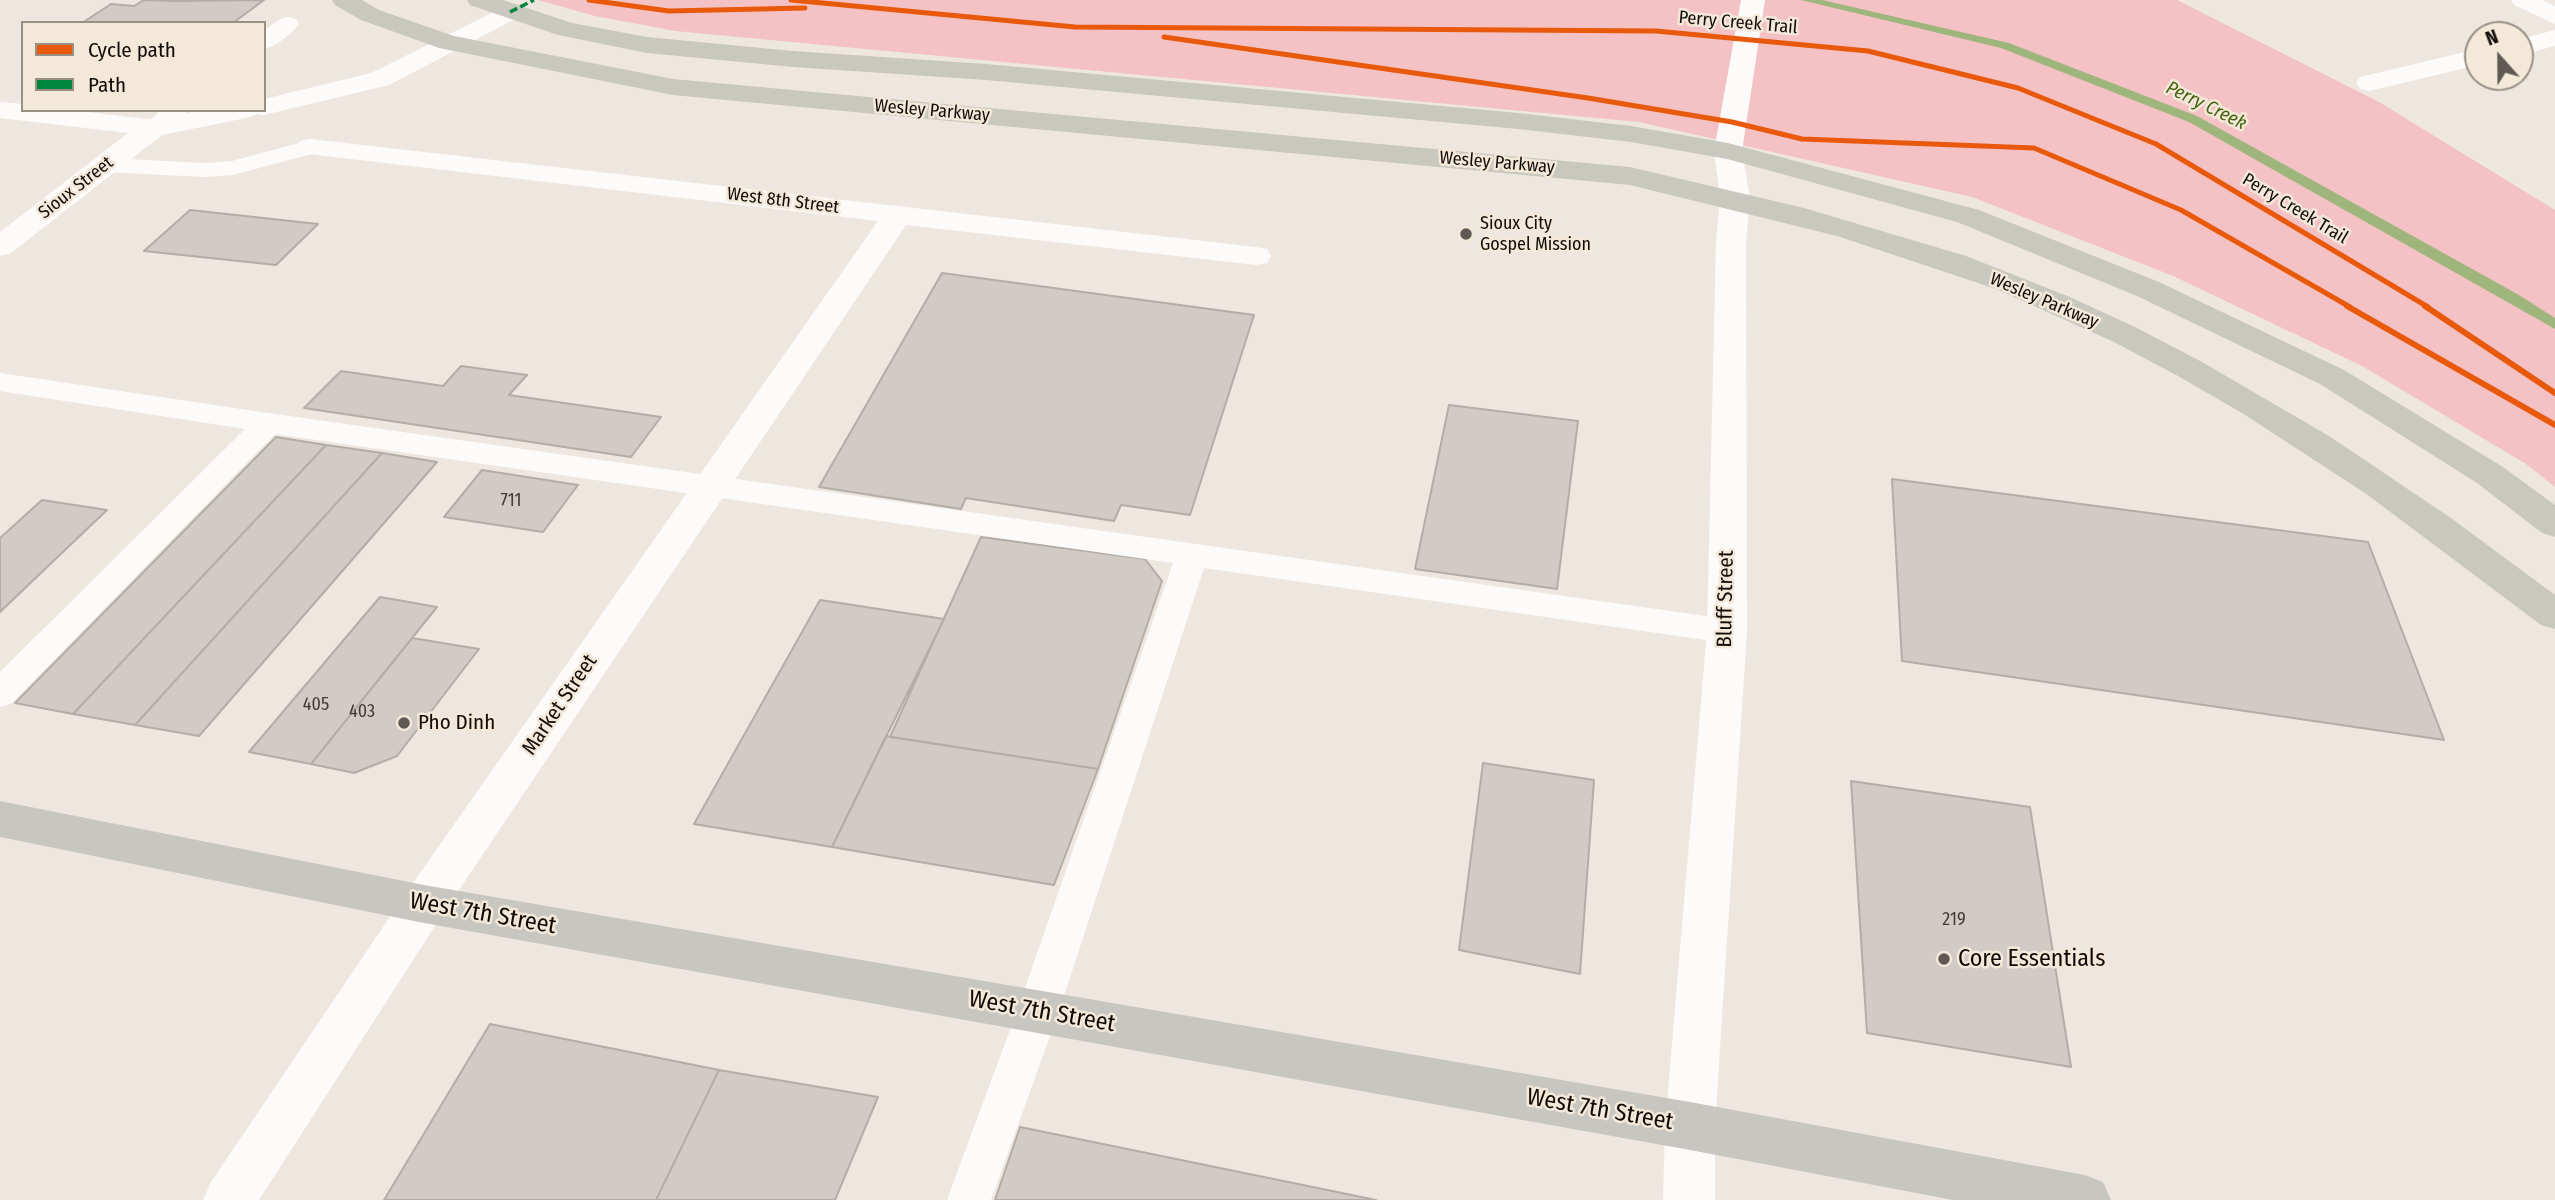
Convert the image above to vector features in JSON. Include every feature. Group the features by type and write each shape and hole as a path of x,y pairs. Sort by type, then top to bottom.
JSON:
{"main road":[{"name":"Wesley Parkway","path":"344,0 370,15 448,43 673,87 1630,176 1735,198 1928,255 2058,304 2165,355 2276,419 2408,506 2555,615"},
{"name":"Wesley Parkway","path":"479,0 567,30 647,45 793,60 986,72 1504,120 1631,134 1728,151 1968,216 2148,289 2332,377 2490,475 2555,524"},
{"name":"West 7th Street","path":"0,818 424,904 1690,1126 2085,1200"}],"street":[{"name":"Bluff Street","path":"1689,1200 1690,1126 1727,631 1731,242 1735,198 1728,151 1753,0"},
{"path":"2523,0 2555,16"},
{"path":"266,107 380,79 510,12"},
{"path":"2534,43 2555,38"},
{"path":"2369,83 2464,60"},
{"path":"0,110 153,128 237,112"},
{"name":"Sioux Street","path":"0,247 153,128"},
{"name":"West 8th Street","path":"310,147 1256,256"},
{"name":"Market Street","path":"229,1200 424,904 898,214"}],"lane":[{"path":"266,40 288,24"},
{"path":"153,128 173,112"},
{"path":"106,164 204,170 233,168 310,147"},
{"path":"0,382 268,423 1727,631"},
{"path":"0,694 268,423"},
{"path":"969,1200 1038,1012 1192,554"}],"shaded area":[{"path":"538,0 2177,0 2379,102 2555,210 2555,487 2526,464 2362,366 2173,276 1972,197 1639,122 675,31 595,16"}],"building":[{"path":"144,0 264,0 236,21 85,21 111,4 134,6"},
{"path":"190,210 318,224 276,265 144,251"},
{"path":"942,273 1254,315 1190,515 1121,505 1114,521 966,498 961,509 819,487"},
{"path":"461,366 527,375 509,395 661,417 631,457 304,408 341,371 443,386"},
{"path":"1449,405 1578,421 1557,589 1415,569"},
{"path":"276,437 326,445 73,714 15,703"},
{"path":"326,445 382,453 135,725 73,714"},
{"path":"382,453 437,462 199,736 135,725"},
{"path":"482,470 578,485 543,532 444,517"},
{"path":"1892,479 2368,542 2444,740 1902,661"},
{"path":"42,500 107,510 0,612 0,538"},
{"path":"981,537 1145,559 1162,581 1098,769 890,737"},
{"path":"380,597 437,607 311,764 249,752"},
{"path":"820,600 944,619 832,847 694,824"},
{"path":"412,638 479,649 397,756 354,773 311,764"},
{"path":"886,736 1098,769 1054,885 832,847"},
{"path":"1483,763 1594,780 1580,974 1459,950"},
{"path":"1851,781 2030,807 2071,1067 1867,1033"},
{"path":"490,1024 719,1070 656,1200 384,1200"},
{"path":"719,1070 878,1097 835,1200 656,1200"},
{"path":"1020,1127 1376,1200 995,1200"}],"waterway":[{"name":"Perry Creek","path":"1807,0 2005,45 2193,119 2514,298 2555,325"}],"marked path":[{"path":"510,12 534,0"}],"cycle path":[{"path":"589,0 615,6 669,11 805,8"},
{"name":"Perry Creek Trail","path":"791,0 1075,27 1656,31 1868,51 2018,88 2156,144 2459,326 2555,393"},
{"path":"1164,37 1588,98 1732,122 1802,139 2034,148 2181,210 2555,425"}],"place":[{"name":"Sioux City Gospel Mission","path":"1466,234"},
{"name":"Pho Dinh","path":"404,723"},
{"name":"Core Essentials","path":"1944,959"}]}
